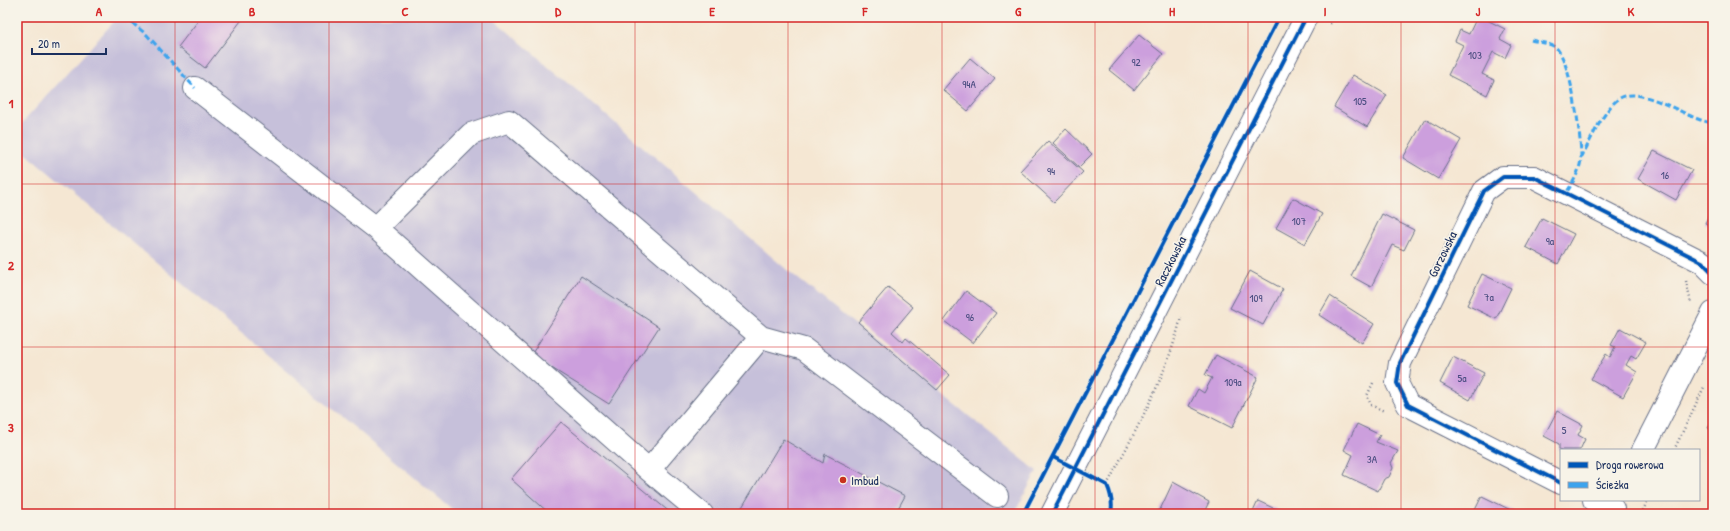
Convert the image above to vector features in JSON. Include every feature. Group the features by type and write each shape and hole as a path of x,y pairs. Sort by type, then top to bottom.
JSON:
{"street":[{"name":"Raczkowska","path":"1052,514 1306,17"},
{"path":"195,88 376,228 649,470 702,514"},
{"path":"376,228 471,134 509,121 761,337 804,349 997,496"},
{"name":"Gorzowska","path":"1560,482 1408,406 1397,383 1400,363 1484,191 1503,176 1534,177 1702,262 1713,273"},
{"path":"1644,449 1713,313"},
{"path":"649,470 761,337"}],"path":[{"path":"1326,31 1333,17"},
{"path":"1686,279 1692,310"},
{"path":"1075,469 1108,487 1159,383 1176,341 1182,314"},
{"path":"1374,382 1367,396 1371,405 1387,412"},
{"path":"1674,449 1706,382"},
{"path":"1641,514 1648,501"}],"shaded area":[{"path":"118,17 491,17 786,269 1037,471 1014,514 458,514 17,146 17,129"}],"building":[{"path":"201,17 244,17 205,68 178,47"},
{"path":"1477,17 1481,17 1505,29 1500,39 1511,45 1505,58 1493,52 1482,74 1494,80 1487,95 1448,75 1463,45 1455,41 1460,30 1469,34"},
{"path":"1523,17 1537,17 1534,23"},
{"path":"1139,35 1163,54 1134,90 1109,70"},
{"path":"970,58 995,79 968,111 943,90"},
{"path":"1353,75 1387,95 1367,127 1334,107"},
{"path":"1425,119 1461,140 1438,179 1403,158"},
{"path":"1066,129 1092,154 1079,167 1053,143"},
{"path":"1048,141 1083,172 1054,202 1020,171"},
{"path":"1654,151 1692,170 1676,200 1638,179"},
{"path":"1293,198 1322,214 1305,244 1276,228"},
{"path":"1713,207 1713,227 1705,223"},
{"path":"1382,214 1414,230 1404,250 1392,245 1371,287 1351,276"},
{"path":"1542,218 1574,234 1558,264 1526,247"},
{"path":"1250,271 1283,289 1263,325 1230,308"},
{"path":"1482,274 1511,288 1496,319 1467,305"},
{"path":"581,276 659,327 609,404 531,355"},
{"path":"888,287 913,307 892,332 903,342 906,338 950,375 937,390 858,322"},
{"path":"966,291 996,313 973,343 944,321"},
{"path":"1330,296 1374,324 1362,343 1319,315"},
{"path":"1620,328 1646,342 1636,359 1631,356 1626,365 1637,372 1623,397 1591,379 1606,354 1610,357 1615,347 1611,345"},
{"path":"1216,355 1258,377 1232,428 1189,406 1198,389 1204,393 1212,378 1205,375"},
{"path":"1453,357 1484,373 1470,400 1440,383"},
{"path":"1557,411 1583,425 1578,435 1585,439 1580,449 1560,450 1559,444 1544,436"},
{"path":"1713,418 1713,432 1708,428"},
{"path":"561,422 672,514 550,514 511,479"},
{"path":"1357,424 1380,435 1376,442 1398,451 1391,463 1393,468 1389,477 1384,479 1378,491 1344,475 1353,455 1344,450"},
{"path":"783,439 823,463 825,454 905,496 895,514 738,514"},
{"path":"1173,482 1209,502 1203,514 1158,514"},
{"path":"1482,496 1519,514 1473,514"},
{"path":"1258,501 1286,514 1252,514"}],"marked path":[{"path":"125,17 147,35 195,88"},
{"path":"1531,40 1553,46 1561,54 1566,66 1574,99 1581,147 1581,162 1574,180 1566,193"},
{"path":"1581,158 1604,115 1610,107 1622,97 1630,95 1650,98 1698,119 1713,123"}],"cycle path":[{"path":"1023,514 1279,17"},
{"path":"1052,514 1306,17"},
{"path":"1560,482 1408,405 1397,383 1400,363 1484,191 1503,177 1534,177 1702,262 1713,273"},
{"path":"1053,457 1107,485 1111,499 1111,514"}],"place":[{"name":"Imbud","path":"843,480"}]}
